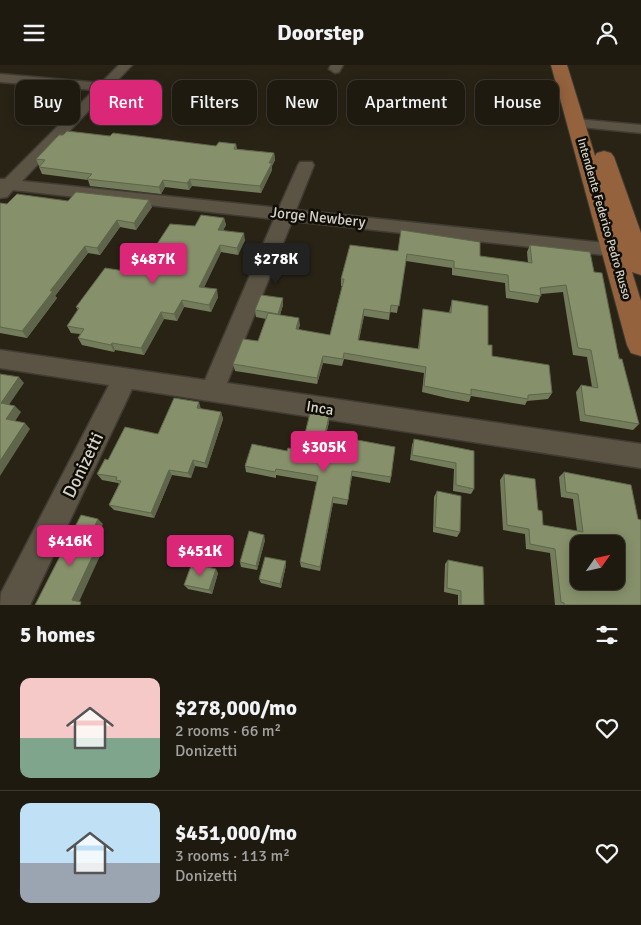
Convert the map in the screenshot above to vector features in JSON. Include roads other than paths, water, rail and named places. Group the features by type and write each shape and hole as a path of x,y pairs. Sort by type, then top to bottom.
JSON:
{"main road":[{"name":"Intendente Federico Pedro Russo","path":"559,65 639,258"},
{"name":"Intendente Federico Pedro Russo","path":"576,65 585,124 614,250 641,345"}],"street":[{"path":"111,80 126,65"},
{"path":"0,78 90,86"},
{"path":"3,188 90,101"},
{"path":"585,124 641,129"},
{"path":"212,391 306,165"},
{"name":"Jorge Newbery","path":"3,188 286,214 614,250 639,258"},
{"name":"Inca","path":"0,359 641,456"},
{"name":"Donizetti","path":"13,605 125,379"}]}
